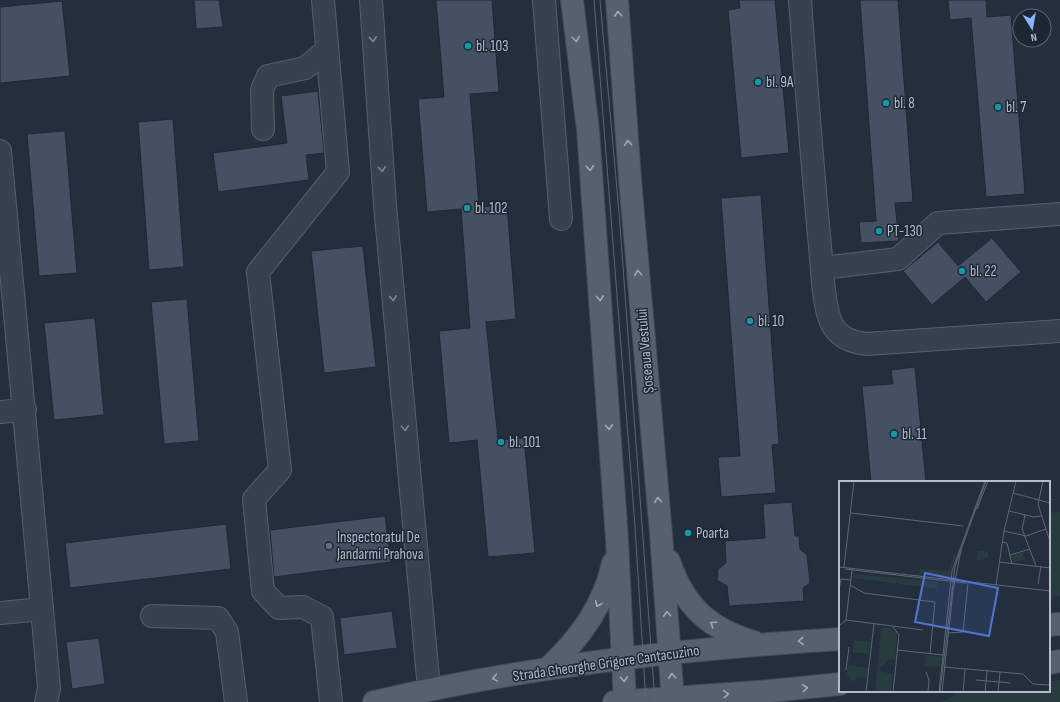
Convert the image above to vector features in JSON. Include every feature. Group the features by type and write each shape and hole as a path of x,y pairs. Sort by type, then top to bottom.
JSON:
{"main road":[{"path":"572,0 588,130 617,540 622,658 621,702 673,700 839,684"},
{"name":"Șoseaua Vestului","path":"617,0 630,179 662,539 673,700"},
{"path":"662,539 674,577 694,609 714,625 736,637 761,644"},
{"path":"547,669 580,636 593,616 609,579 617,540"},
{"path":"1050,625 1060,624"},
{"name":"Strada Gheorghe Grigore Cantacuzino","path":"374,702 429,689 622,658 761,644 839,639"},
{"path":"1050,663 1060,662"},
{"path":"746,702 770,691"}],"street":[{"path":"322,0 338,172 258,272 280,470 254,499 263,591 279,608 303,606 322,617 331,702"},
{"path":"371,0 385,205 429,689"},
{"path":"544,0 561,219"},
{"path":"800,0 822,268 828,316 833,327 841,336 852,342 874,344 1060,330"},
{"path":"263,128 262,90 268,76 305,68 327,50"},
{"path":"0,151 25,410 49,688 46,702"},
{"path":"822,268 898,259 938,224 1060,214"},
{"path":"0,412 25,410"},
{"path":"0,613 42,609"},
{"path":"152,616 218,618 227,632 236,702"}],"green space":[{"path":"1060,512 1060,596 1050,597 1050,513"},
{"path":"1060,680 1060,702 938,702 947,700 956,693 965,692 1050,692 1050,681"}],"building":[{"path":"194,0 219,0 223,27 196,29"},
{"path":"436,0 492,0 499,92 470,94 479,207 507,205 516,319 486,322 498,440 524,438 535,553 488,557 477,440 449,443 439,331 470,328 461,209 427,212 418,99 444,97"},
{"name":"bl. 9A","path":"739,0 775,0 789,153 741,158 728,10 740,8"},
{"name":"bl. 8","path":"860,0 898,0 913,202 895,203 899,241 861,243 859,222 876,221"},
{"name":"bl. 7","path":"948,0 986,0 987,17 1011,15 1012,48 1014,48 1025,194 986,197 971,18 950,20"},
{"path":"62,1 70,76 0,83 0,7"},
{"path":"318,91 324,153 306,155 309,180 218,192 213,153 287,143 281,96"},
{"path":"173,119 184,267 149,270 138,122"},
{"path":"65,131 77,273 39,276 27,134"},
{"name":"bl. 10","path":"761,195 779,444 772,445 776,493 721,497 718,457 740,456 721,198"},
{"name":"bl. 22","path":"992,238 1021,272 986,302 965,277 932,305 903,271 938,242 958,266"},
{"path":"363,246 376,367 324,373 311,251"},
{"path":"187,299 199,441 164,444 151,302"},
{"path":"95,318 104,415 54,420 44,323"},
{"name":"bl. 11","path":"915,367 926,481 871,481 862,386 893,384 891,370"},
{"path":"792,502 795,536 799,536 800,549 807,555 810,583 803,588 804,601 729,606 727,586 717,580 718,569 726,563 725,541 765,538 763,504"},
{"name":"Inspectoratul De Jandarmi Prahova","path":"385,516 391,562 274,577 270,530"},
{"path":"226,524 231,569 70,588 65,543"},
{"path":"392,611 397,648 344,655 340,618"},
{"path":"99,638 105,684 72,689 66,642"}],"tram line":[{"path":"594,0 635,526 646,702"},
{"path":"600,0 619,212 655,702"}],"place":[{"name":"bl. 103","path":"468,46"},
{"name":"bl. 9A","path":"758,82"},
{"name":"bl. 8","path":"886,103"},
{"name":"bl. 7","path":"998,107"},
{"name":"bl. 102","path":"467,208"},
{"name":"PT-130","path":"879,231"},
{"name":"bl. 22","path":"962,271"},
{"name":"bl. 10","path":"750,321"},
{"name":"bl. 11","path":"894,434"},
{"name":"bl. 101","path":"501,442"},
{"name":"Poarta","path":"688,533"},
{"name":"Inspectoratul De Jandarmi Prahova","path":"329,546"}]}
